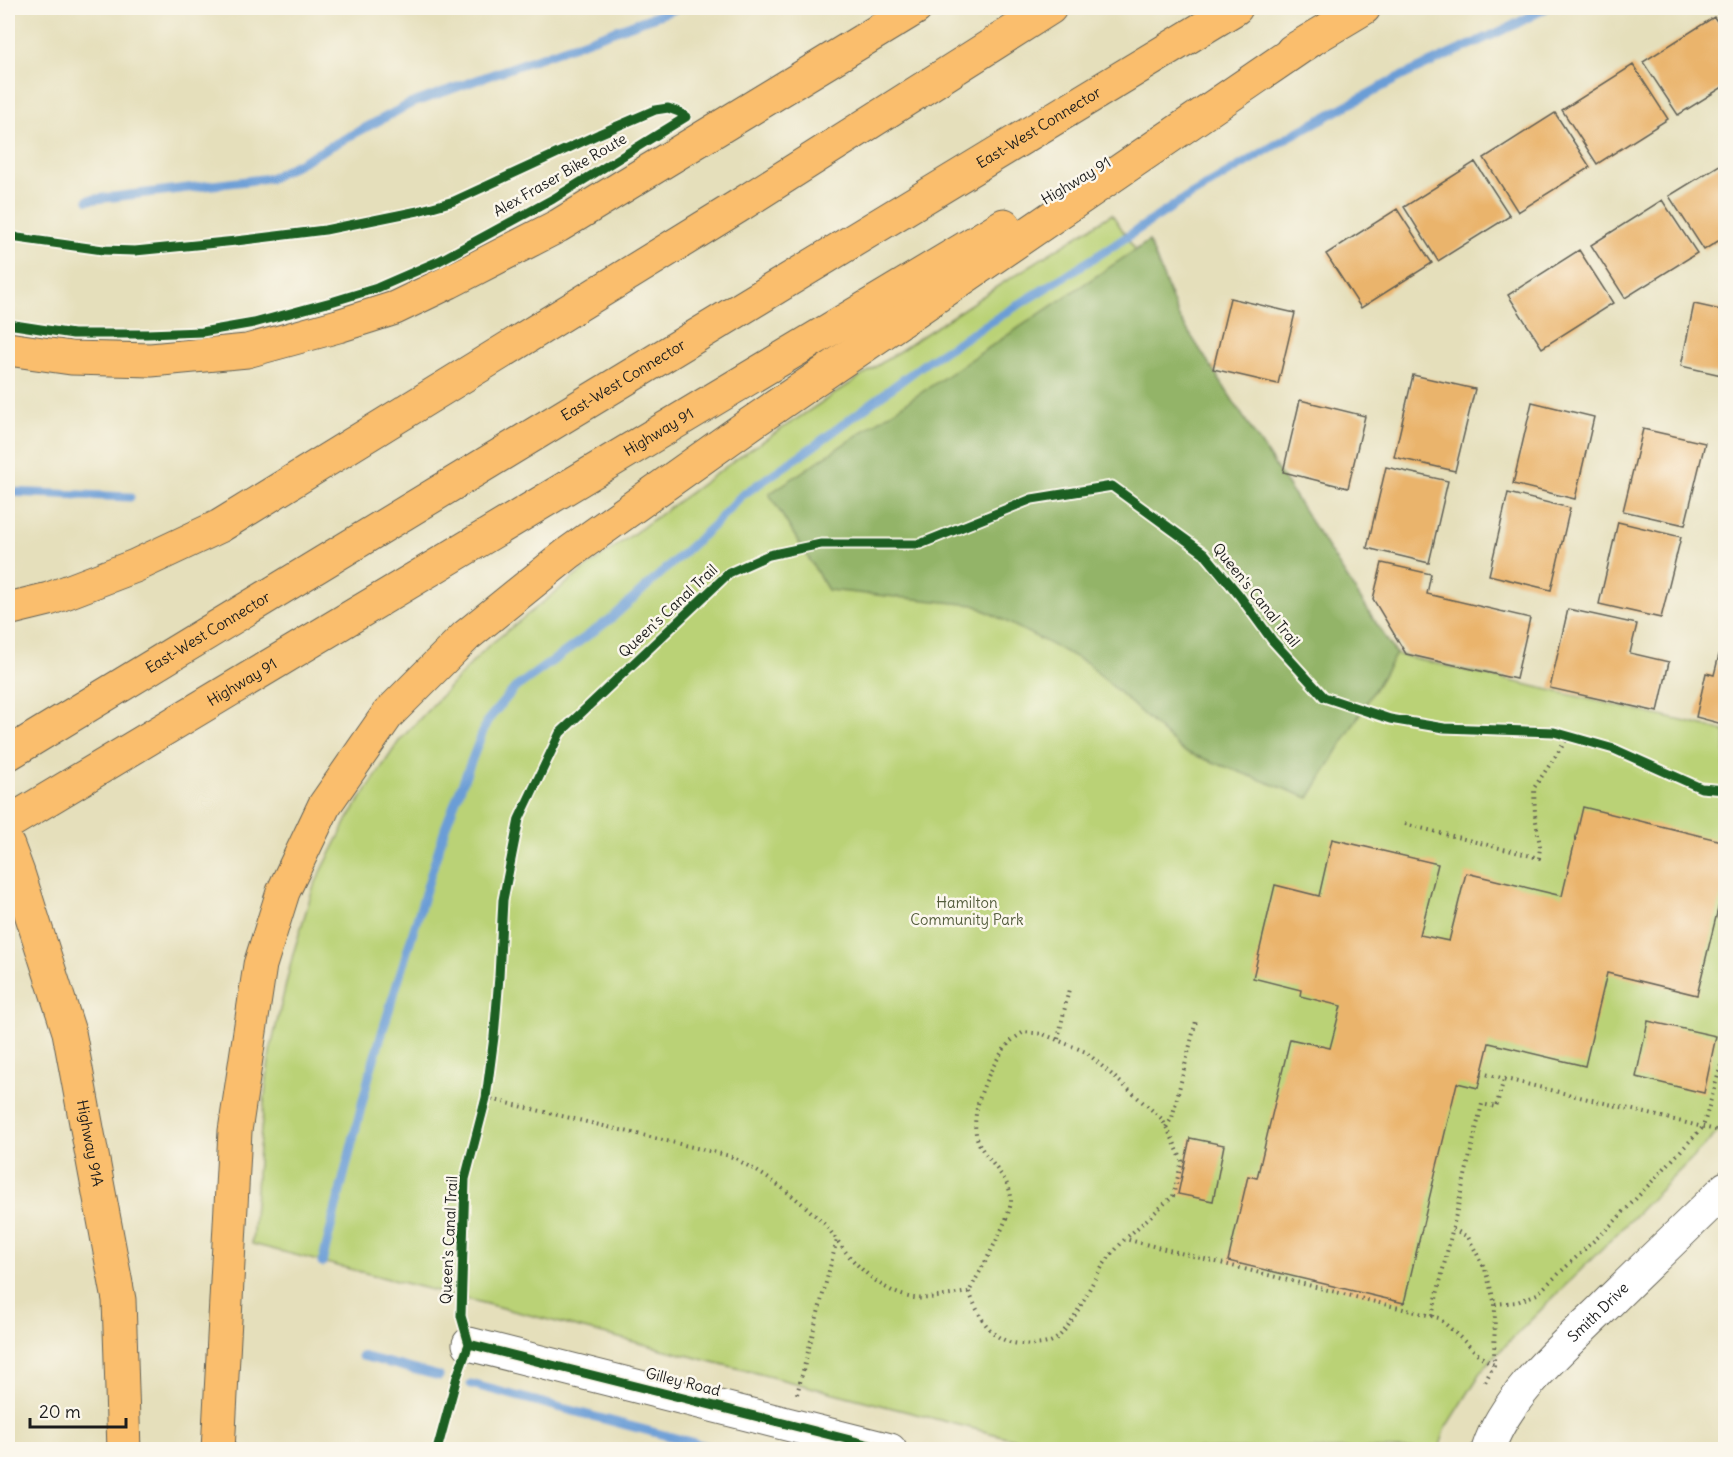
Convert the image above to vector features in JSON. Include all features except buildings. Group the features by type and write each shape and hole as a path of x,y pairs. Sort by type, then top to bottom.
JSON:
{"highway":[{"path":"8,349 70,358 151,360 247,351 395,308 558,226 916,8"},
{"path":"8,609 49,599 135,566 219,526 737,207 1050,8"},
{"name":"East-West Connector","path":"9,753 1236,8"},
{"path":"218,1449 235,1131 260,965 283,892 324,806 388,714 466,636 570,552 760,417 1311,40 1364,8"},
{"name":"Highway 91","path":"8,823 1311,40"},
{"name":"Highway 91A","path":"8,846 69,1032 119,1300 124,1449"}],"street":[{"name":"Smith Drive","path":"1488,1449 1500,1422 1546,1363 1725,1188"},
{"name":"Gilley Road","path":"469,1344 890,1449"}],"path":[{"path":"1405,824 1539,858 1540,846 1534,788 1565,735 1580,739"},
{"path":"1722,937 1722,989 1725,1013"},
{"path":"1058,1039 1069,989"},
{"path":"1166,1127 1172,1118 1196,1021"},
{"path":"1024,1032 1043,1034 1086,1052 1162,1119 1182,1161 1173,1196 1125,1239 1101,1269 1071,1323 1055,1340 1035,1346 1012,1344 994,1335 981,1319 969,1292 1006,1220 1011,1200 1009,1187 978,1140 975,1119 982,1091 994,1066 1010,1042 1024,1032"},
{"path":"1495,1304 1517,1302 1537,1294 1616,1221 1703,1127 1725,1048"},
{"path":"1481,1074 1725,1134"},
{"path":"1432,1316 1482,1104 1496,1107 1504,1079"},
{"path":"483,1110 487,1093 730,1156 760,1172 822,1221 850,1257 872,1279 892,1291 915,1299 969,1292"},
{"path":"1720,1131 1725,1126"},
{"path":"1453,1229 1468,1237 1485,1269 1495,1304 1494,1365 1482,1389"},
{"path":"1125,1239 1439,1318 1480,1356 1494,1365"},
{"path":"790,1424 837,1240"}],"green space":[{"name":"Hamilton Community Park","path":"1112,214 1396,654 1725,731 1725,1125 1485,1366 1445,1430 1439,1449 1053,1449 252,1244 259,1148 270,1052 293,954 313,888 349,817 399,741 487,647 582,571 742,455 998,286"},
{"path":"1149,241 1179,317 1396,654 1309,798 1183,751 1087,663 974,605 828,590 769,494"}],"waterway":[{"path":"88,200 271,178 410,104 678,8"},
{"path":"322,1263 370,1072 445,828 487,721 515,688 612,618 714,525 741,496 814,446 928,361 1181,201 1292,135 1400,77 1546,8"},
{"path":"8,492 130,497"},
{"path":"362,1356 439,1376"},
{"path":"471,1384 721,1450"}],"cycle path":[{"name":"Alex Fraser Bike Route","path":"8,234 18,238 103,250 135,251 325,230 418,211 454,201 655,110 668,108 686,117 553,199 439,261 377,288 254,323 202,332 73,334 8,324"},
{"name":"Queen's Canal Trail","path":"437,1450 457,1377 469,1344 461,1316 465,1179 486,1098 494,1037 503,900 519,819 560,733 729,573 769,555 821,544 920,544 1032,499 1112,486 1204,553 1272,640 1324,697 1390,719 1444,728 1554,732 1614,749 1701,788 1726,790"},
{"path":"469,1344 890,1450"}]}
